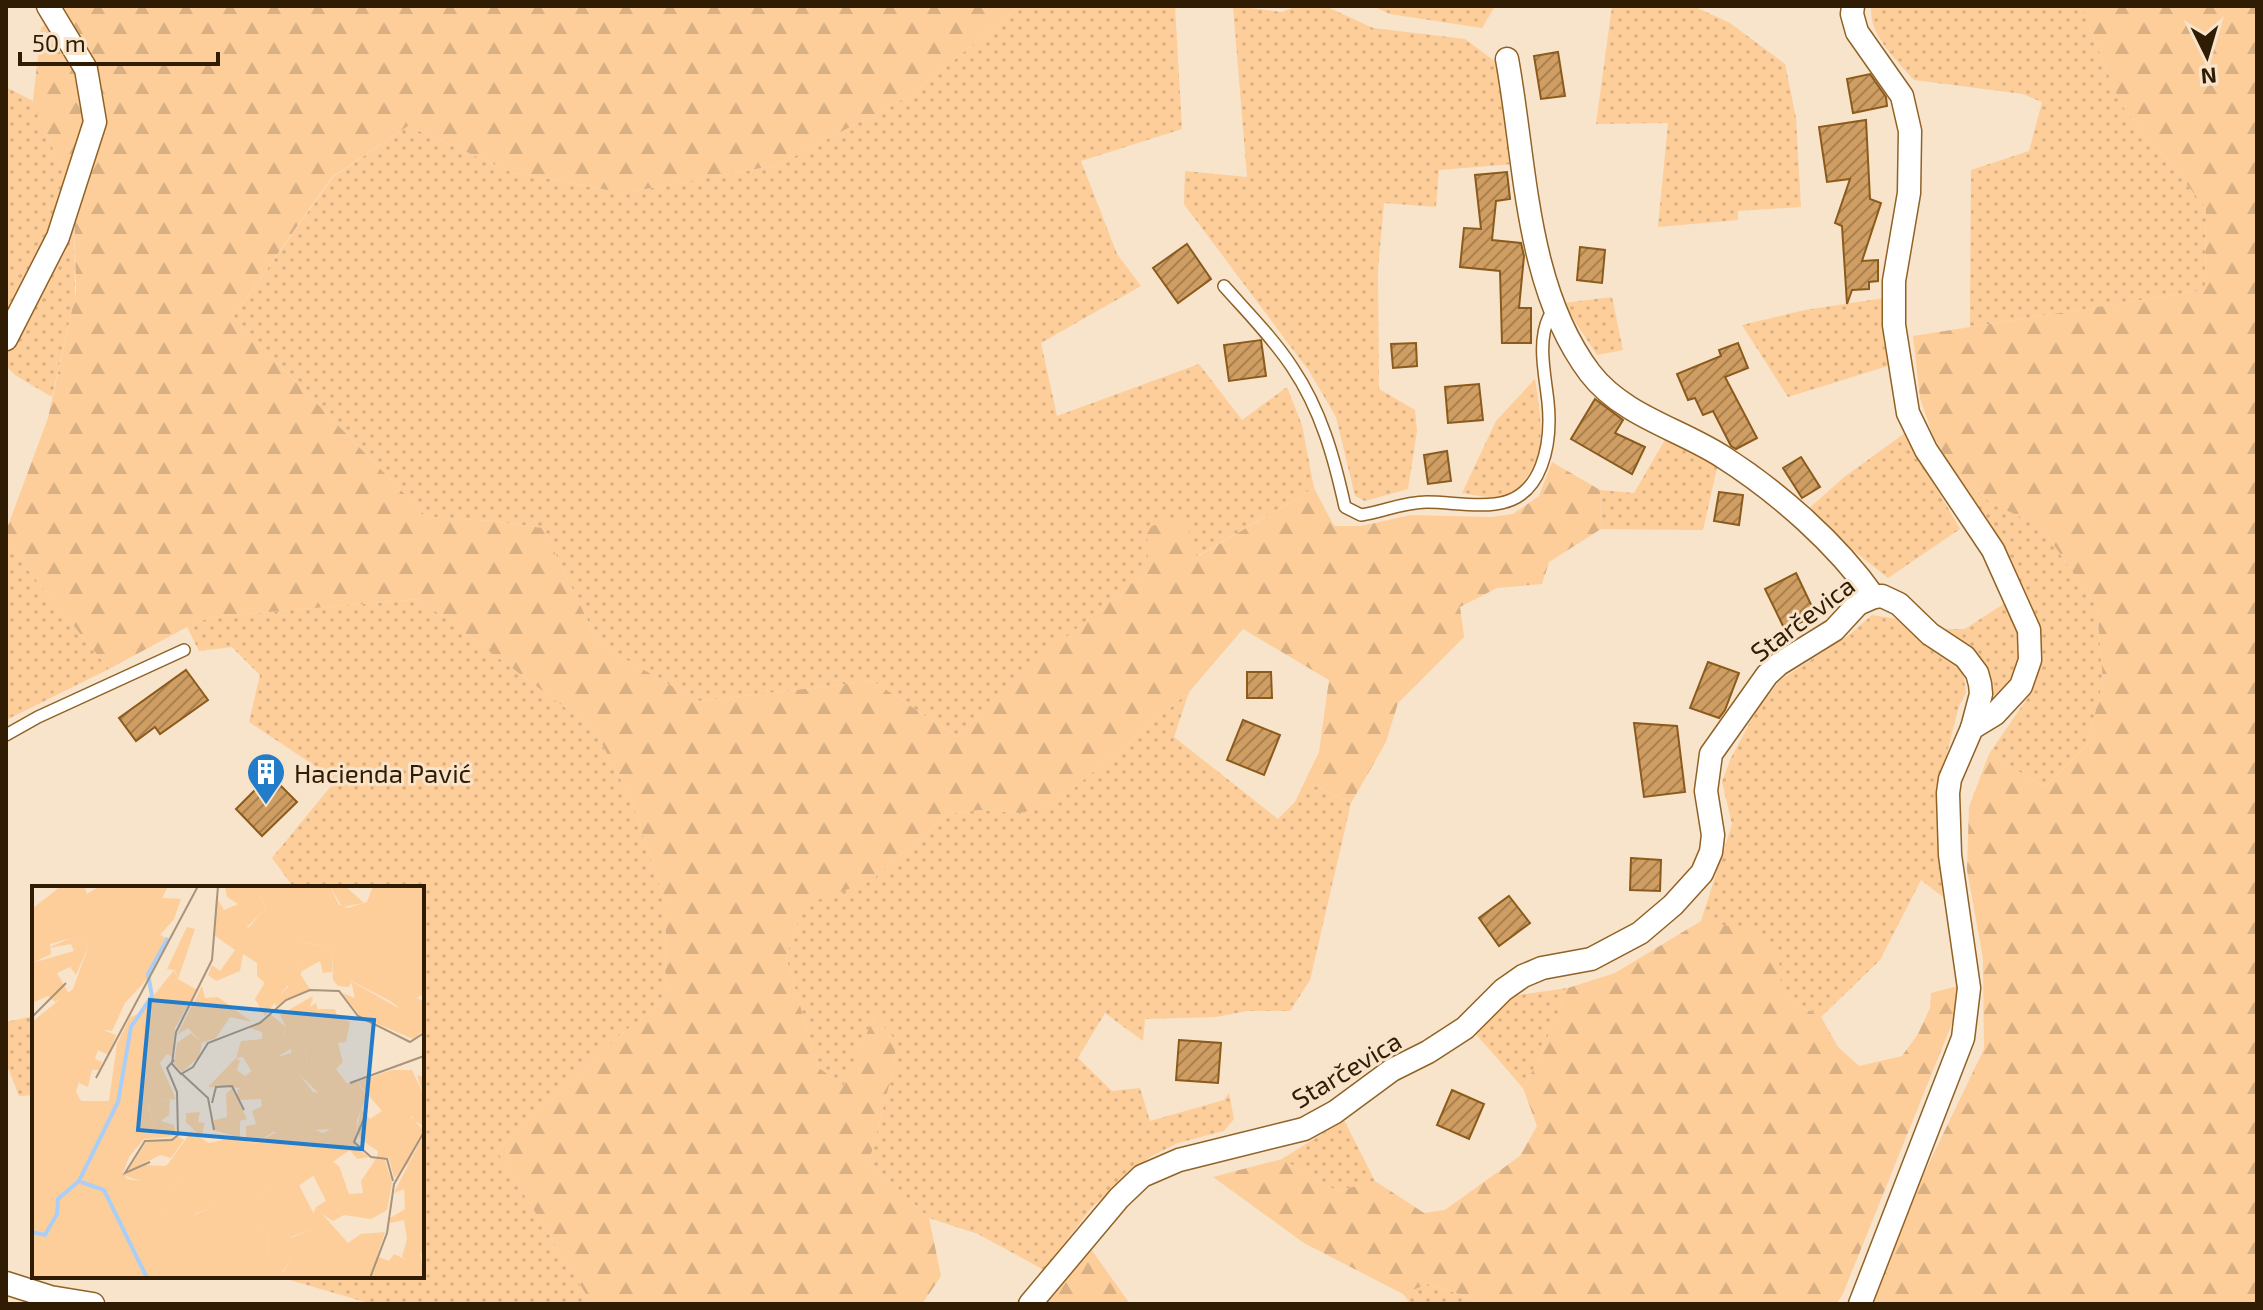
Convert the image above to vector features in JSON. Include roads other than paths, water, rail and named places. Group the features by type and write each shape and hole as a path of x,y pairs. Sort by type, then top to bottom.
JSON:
{"street":[{"path":"6,339 58,237 95,122 86,69 48,6"},
{"path":"1853,6 1857,32 1902,96 1910,131 1909,193 1894,281 1894,325 1908,413 1926,450 1993,550 2029,630 2030,660 2021,686 1995,714 1972,728"},
{"path":"1507,59 1535,247 1557,313 1591,374 1608,393 1723,457 1804,519 1853,567 1874,597"},
{"name":"Starčevica","path":"1030,1304 1119,1198 1142,1176 1179,1160 1304,1129 1335,1112 1392,1070 1465,1028 1503,990 1523,976 1542,968 1591,959 1640,933 1702,873 1711,852 1713,835 1706,791 1711,754 1773,670 1834,630 1858,604 1882,596 1899,604 1930,634 1965,657 1973,665 1981,694 1972,728 1950,779 1948,793 1950,855 1969,988 1963,1038 1860,1304"},
{"path":"6,1283 50,1297 93,1304"}],"lane":[{"path":"1224,286 1293,368 1323,425 1333,453 1345,507 1361,515 1392,506 1426,502 1492,505 1505,503 1526,491 1541,467 1547,443 1549,413 1544,333 1549,317 1557,313"},
{"path":"6,735 38,717 184,650"}],"place":[{"name":"Hacienda Pavić","path":"266,806"}]}
